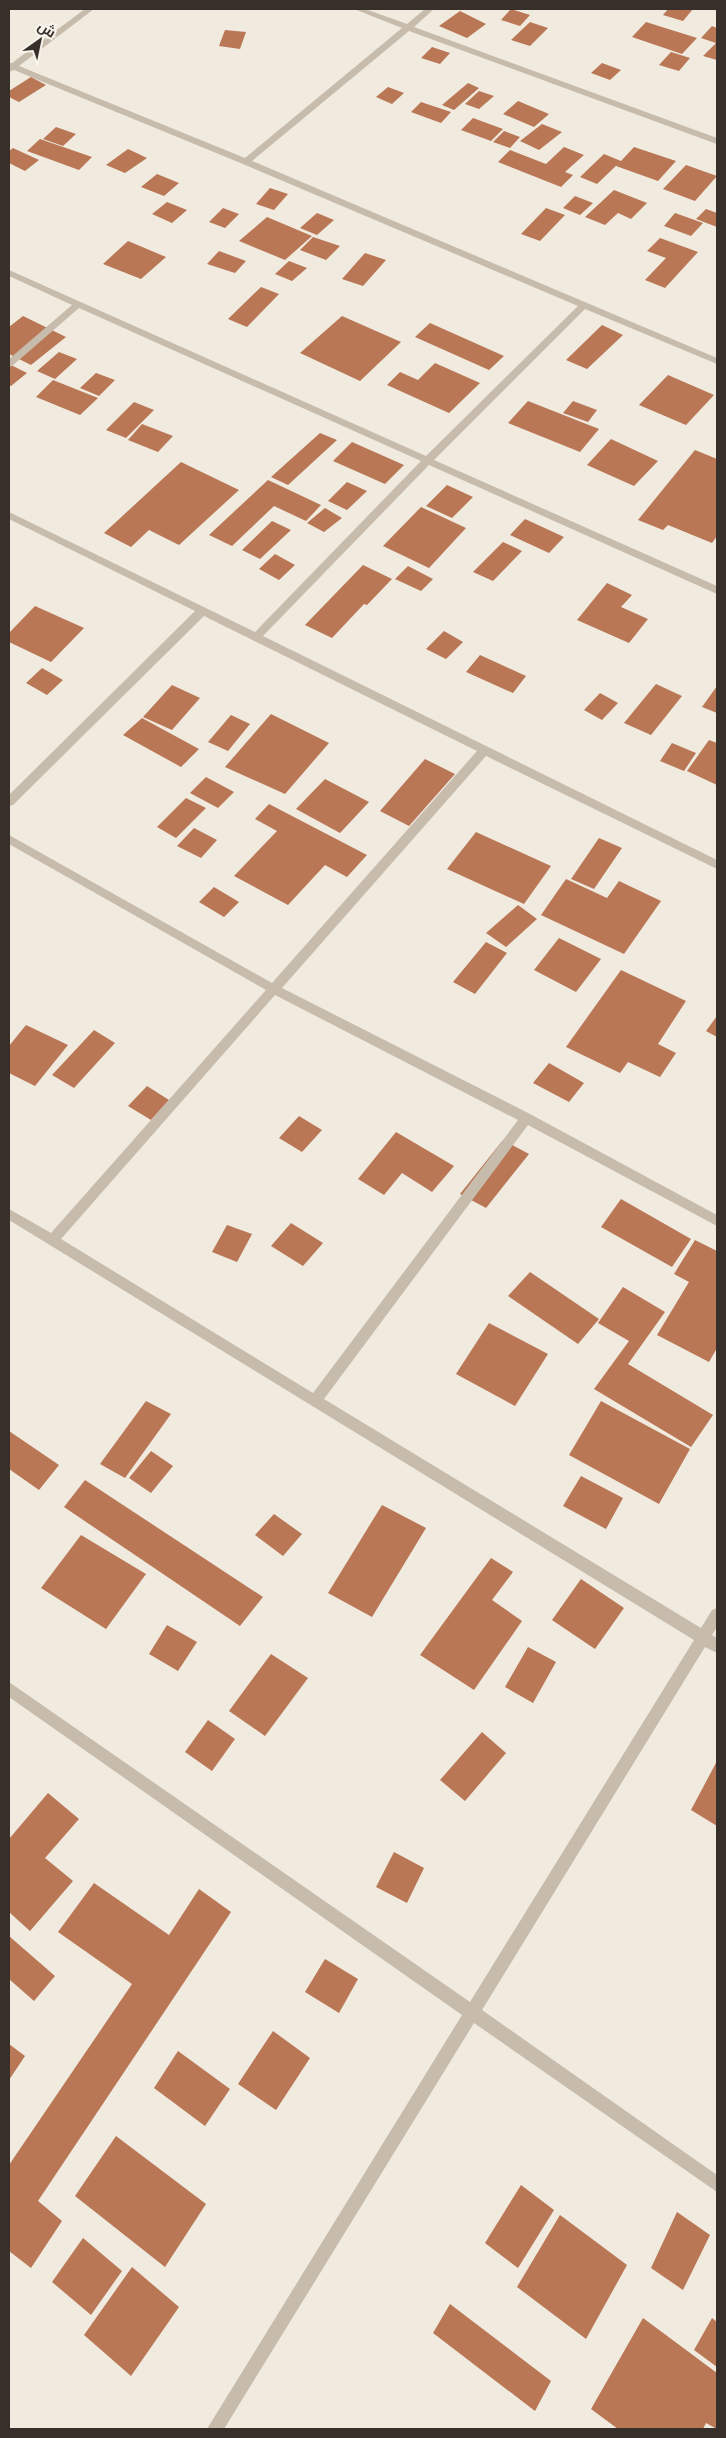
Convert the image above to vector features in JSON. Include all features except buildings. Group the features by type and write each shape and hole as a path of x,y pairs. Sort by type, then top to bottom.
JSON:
{"street":[{"path":"10,67 90,9"},
{"path":"358,9 717,141"},
{"path":"246,162 430,9"},
{"path":"10,67 246,162 717,361"},
{"path":"9,273 717,590"},
{"path":"9,364 78,304"},
{"path":"256,636 428,460 584,305"},
{"path":"9,515 717,865"},
{"path":"9,802 203,610"},
{"path":"52,1240 484,750"},
{"path":"9,839 274,989 526,1118 717,1222"},
{"path":"315,1401 526,1118"},
{"path":"9,1214 717,1646"},
{"path":"215,2429 717,1615"},
{"path":"9,1690 472,2011 717,2184"}]}
